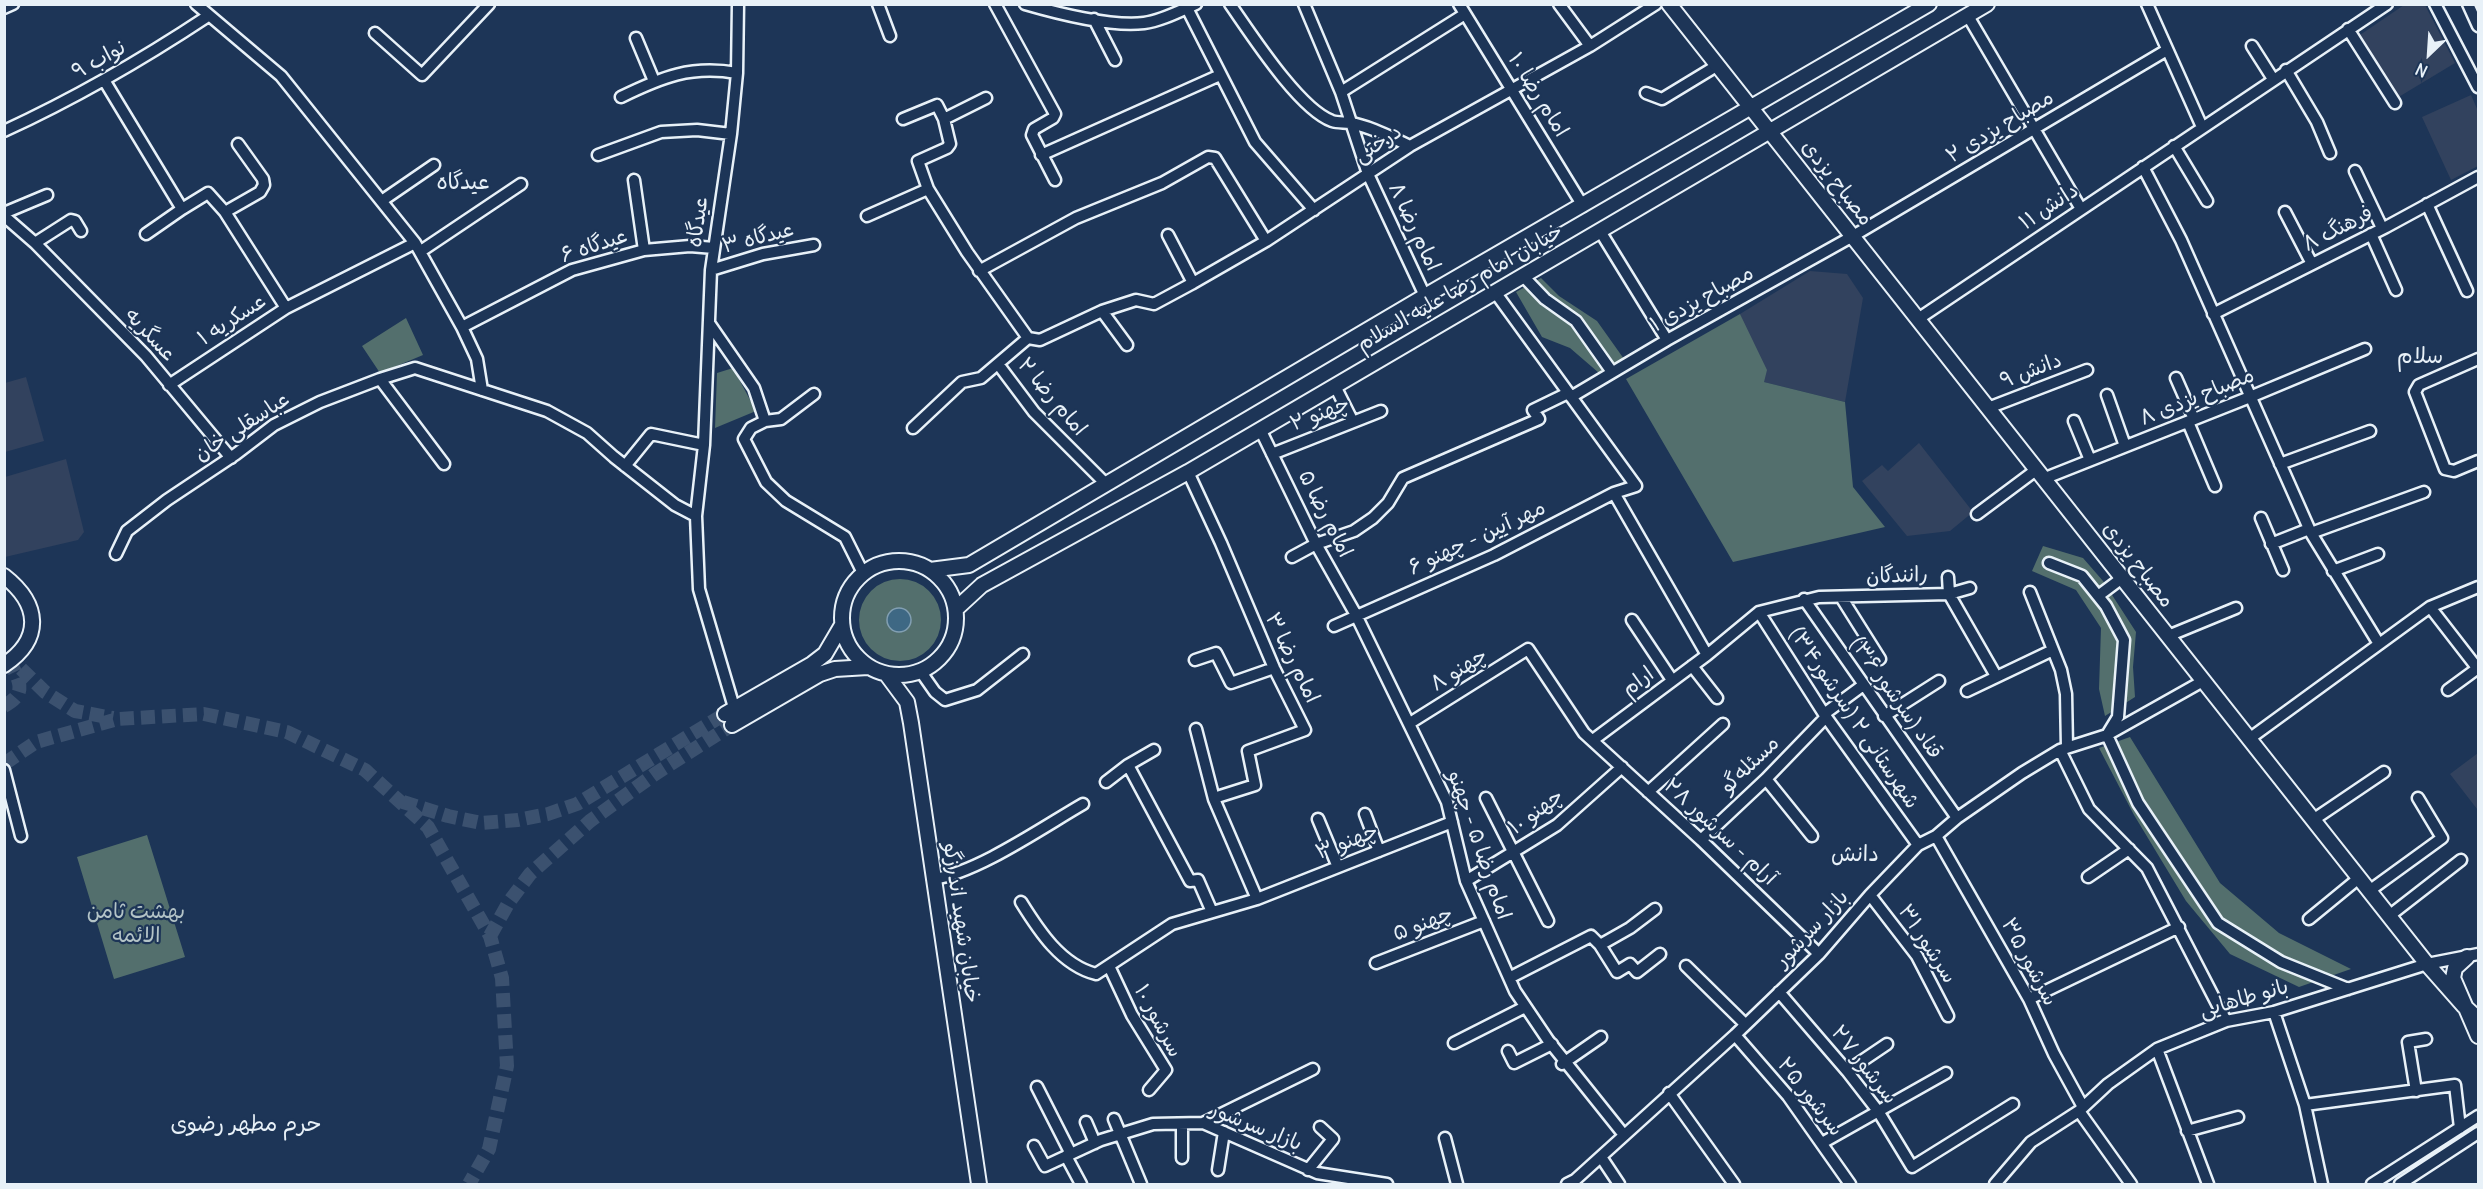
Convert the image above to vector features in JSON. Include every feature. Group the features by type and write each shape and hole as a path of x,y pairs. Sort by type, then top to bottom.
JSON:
{"main road":[{"name":"مصباح یزدی","path":"1669,4 2369,891 2427,963 2478,1019"},
{"name":"خیابان امام رضا علیه السلام","path":"930,570 969,565 1425,296 1929,4"},
{"name":"خیابان امام رضا علیه السلام","path":"956,609 982,585 1188,472 1987,4"},
{"path":"896,561 914,562 930,570 948,588 956,609 956,627 951,645 940,660 921,672 903,676 886,675 868,667 855,656 846,641 842,625 843,606 850,588 863,573 878,564 896,561"},
{"path":"4,576 18,586 27,597 32,613 28,640 19,655 5,657"},
{"path":"730,715 819,659 825,654 842,625"},
{"path":"730,715 820,674 835,669 868,667"},
{"name":"خیابان شهید اندرزگو","path":"886,675 907,702 979,1185"},
{"path":"2473,955 2455,968 2453,978 2478,1036"}],"street":[{"path":"4,8 13,4"},
{"path":"196,4 282,76 383,200 418,247 477,359 482,390"},
{"path":"375,33 422,75 489,4"},
{"name":"عیدگاه","path":"696,516 704,445 711,270 731,134 737,73 738,4"},
{"path":"878,4 890,36"},
{"path":"995,4 1054,114 1053,118 1032,131 1041,155 1055,180"},
{"path":"1025,4 1094,19 1146,23 1192,6 1220,75 1255,142 1314,210"},
{"path":"1230,4 1305,102 1334,122 1351,123 1410,146"},
{"name":"امام رضا ۸","path":"1304,4 1341,92 1368,174 1425,296"},
{"path":"1559,4 1590,46"},
{"name":"درختی","path":"1028,338 1045,339 1102,311 1136,300 1154,304 1266,241 1410,146 1590,46 1656,4"},
{"path":"2147,4 2202,127"},
{"name":"دانش ۱۱","path":"1918,319 2386,4"},
{"path":"2435,4 2478,87"},
{"path":"2468,4 2478,26"},
{"path":"1341,92 1462,9"},
{"name":"امام رضا ۱۰","path":"1462,9 1583,206"},
{"name":"نواب ۹","path":"4,131 104,80 157,50 208,16"},
{"path":"1968,16 2081,209"},
{"path":"1094,19 1115,60"},
{"path":"2348,29 2395,103"},
{"path":"636,38 654,81"},
{"path":"2253,46 2273,79"},
{"name":"مصباح یزدی ۲","path":"1853,236 2167,50"},
{"path":"1646,93 1662,99 1718,65"},
{"path":"621,97 654,81 711,69 737,73"},
{"path":"2286,70 2317,122 2330,153"},
{"path":"1041,155 1220,75"},
{"path":"104,80 182,209"},
{"path":"944,119 986,98"},
{"path":"903,119 937,105 944,119 950,144 947,148 918,161 928,189 980,271 1028,338"},
{"path":"598,154 662,132 698,130 731,134"},
{"path":"225,212 260,192 264,185 263,179 238,144"},
{"path":"2174,146 2207,201"},
{"path":"980,271 1028,242 1076,218 1162,183 1208,157 1215,158 1266,241"},
{"path":"383,200 434,165"},
{"path":"2143,167 2181,240 2310,531 2379,644"},
{"path":"2355,171 2382,228"},
{"name":"فرهنگ ۸","path":"2213,314 2478,177"},
{"path":"634,180 644,250"},
{"name":"عسکریه ۱","path":"170,385 286,308 418,247 520,184"},
{"path":"867,216 928,189"},
{"path":"146,234 208,193 225,212 286,308"},
{"path":"4,215 47,195"},
{"path":"2427,204 2467,291"},
{"path":"2285,212 2312,264"},
{"name":"عسگریه","path":"4,215 146,356 231,458"},
{"path":"34,243 71,220 75,221 81,231"},
{"path":"1600,231 1667,340"},
{"path":"1168,234 1193,283"},
{"path":"2371,234 2396,290"},
{"name":"مصباح یزدی ۱","path":"1316,544 1353,531 1373,518 1388,502 1403,478 1539,419 1533,410 1569,395 1612,372 1853,236"},
{"name":"عیدگاه ۳","path":"711,270 763,254 814,245"},
{"name":"عیدگاه ۶","path":"462,327 572,270 644,250 690,246 714,248"},
{"path":"1523,276 1545,299 1576,321 1612,372"},
{"path":"1495,292 1569,395"},
{"path":"1102,311 1127,345"},
{"path":"709,324 754,388 765,421"},
{"name":"امام رضا ۲","path":"1028,338 998,364 1034,412 1105,483"},
{"name":"مصباح یزدی ۸","path":"1977,514 2040,474 2090,460 2365,349"},
{"path":"2478,359 2416,387 2415,392 2445,469 2449,471 2478,461"},
{"path":"913,428 962,382 981,378 998,364"},
{"name":"عباسقلی خان","path":"116,554 127,531 167,500 231,458 273,425 320,402 415,368 547,411 569,422 587,433 675,505 696,516"},
{"name":"دانش ۹","path":"1988,408 2087,370"},
{"path":"2176,378 2215,486"},
{"path":"380,379 444,464"},
{"path":"1335,386 1353,422"},
{"path":"814,394 781,419 765,421 751,428 744,439 766,482 786,501 845,537 863,573"},
{"name":"مهر آیین - چهنو ۶","path":"1334,626 1494,555 1614,493 1636,486 1569,395"},
{"path":"2107,395 2125,446"},
{"name":"چهنو ۲","path":"1272,454 1382,411"},
{"path":"2074,421 2090,460"},
{"name":"امام رضا ۵","path":"1260,429 1316,544 1356,615"},
{"path":"2280,465 2370,431"},
{"path":"625,466 651,434 704,445"},
{"name":"امام رضا ۳","path":"1188,472 1274,668 1305,730 1247,752 1255,785 1214,798"},
{"path":"2271,544 2424,492"},
{"path":"1614,493 1707,655"},
{"path":"696,516 699,590 730,715"},
{"path":"2261,518 2283,570"},
{"path":"1292,557 1316,544"},
{"path":"2333,571 2378,554"},
{"path":"2049,563 2082,576 2098,596 2124,640 2118,717 2107,735 2138,803 2218,923 2281,962 2348,989"},
{"path":"1948,577 1949,594 1970,588"},
{"path":"2098,596 2121,578"},
{"path":"2248,739 2430,607 2478,587"},
{"path":"2030,592 2053,650 2066,694 2063,749 2089,809 2147,867 2226,1020"},
{"name":"رانندگان","path":"1707,655 1759,612 1804,599 1949,594 1996,676"},
{"path":"1841,597 1880,659"},
{"name":"قناد (سرشور ۳۶)","path":"1804,599 1862,686 1957,818"},
{"path":"2430,607 2478,669 2448,690"},
{"path":"2168,636 2236,608"},
{"name":"شهرستانی ۲ (سرشور۳۴)","path":"1759,612 1825,715 1918,846"},
{"name":"امام رضا ۵ - چهنو","path":"1356,615 1447,802 1466,881 1511,977 1515,991 1564,1063 1624,1135"},
{"path":"1632,620 1672,680"},
{"name":"چهنو ۸","path":"1410,723 1528,649"},
{"name":"آرام - سرشور ۲۸","path":"1528,649 1584,733 1701,840 1819,954"},
{"path":"1967,691 2053,650"},
{"path":"1196,660 1216,653 1231,683 1274,668"},
{"path":"921,672 935,692 945,700 977,690 1023,654"},
{"name":"ارام","path":"1593,740 1707,655"},
{"path":"1692,666 1717,698"},
{"path":"1884,716 1939,681"},
{"name":"بازار سرشور","path":"1567,1185 1735,1035 1819,954 1870,895 1918,846 1936,836 1957,818 2022,773 2063,749 2107,735 2203,681"},
{"name":"مسئله‌گو","path":"1701,840 1766,779 1825,715 1862,686"},
{"path":"1648,792 1724,724"},
{"path":"1196,729 1214,798 1257,899"},
{"path":"1106,782 1128,765 1154,750"},
{"path":"1128,765 1190,881 1198,880 1212,912"},
{"name":"چهنو ۱۰","path":"1466,881 1557,825 1622,767"},
{"path":"4,770 21,836"},
{"path":"2313,820 2384,772"},
{"path":"1766,779 1812,836"},
{"path":"1486,798 1548,921"},
{"path":"2369,891 2442,838 2418,798"},
{"path":"933,879 946,877 998,853 1083,804"},
{"path":"1365,814 1379,851"},
{"path":"1318,819 1338,867"},
{"name":"چهنو ۳","path":"1109,966 1172,924 1257,899 1452,822"},
{"name":"سرشور ۳۵","path":"1936,836 2029,999 2081,1109 2131,1185"},
{"path":"2088,877 2129,849"},
{"path":"2389,916 2462,860"},
{"path":"2309,919 2359,878"},
{"name":"سرشور ۳۱","path":"1870,895 1917,956 1948,1016"},
{"path":"1021,902 1051,945 1081,970 1096,974 1109,966"},
{"path":"1600,945 1630,928 1655,909"},
{"name":"چهنو ۵","path":"1376,963 1484,921"},
{"path":"2029,999 2179,927"},
{"path":"1511,977 1591,936 1600,945 1617,972 1630,964 1637,972 1660,954"},
{"name":"بانو طاهایی","path":"1995,1185 2031,1142 2081,1109 2108,1084 2157,1048 2226,1020 2274,1012 2427,963 2473,955"},
{"name":"سرشور ۱۰","path":"1109,966 1132,1015 1166,1070 1149,1090"},
{"path":"1686,966 1745,1024"},
{"name":"سرشور ۲۷","path":"1779,992 1878,1111 1912,1167 2013,1104"},
{"path":"1454,1043 1526,1007"},
{"path":"2274,1012 2305,1105 2322,1185"},
{"name":"سرشور ۲۵","path":"1735,1035 1788,1096 1850,1185"},
{"path":"1564,1063 1600,1037"},
{"path":"2416,1091 2408,1042 2426,1039"},
{"path":"1508,1050 1515,1063 1552,1044"},
{"path":"1847,1071 1887,1044"},
{"path":"2157,1048 2208,1185"},
{"path":"1203,1123 1313,1069"},
{"path":"1822,1143 1946,1073"},
{"path":"2305,1105 2456,1085 2460,1128"},
{"path":"1038,1087 1081,1185"},
{"path":"1669,1093 1734,1185"},
{"path":"2372,1185 2478,1116"},
{"path":"2187,1131 2238,1117"},
{"path":"1114,1119 1141,1185"},
{"path":"1086,1122 1095,1143"},
{"name":"بازار سرشور","path":"1034,1146 1045,1166 1095,1143 1153,1124 1203,1123 1308,1170 1387,1185"},
{"path":"1182,1124 1182,1158"},
{"path":"1308,1170 1333,1139 1320,1127"},
{"path":"1218,1170 1224,1132"},
{"path":"2400,1185 2478,1133"},
{"path":"1445,1138 1457,1185"},
{"path":"1601,1157 1619,1185"}],"shaded area":[{"path":"2404,5 2425,5 2455,63 2397,98 2357,37"},
{"path":"2471,95 2478,111 2478,166 2451,180 2422,117"},
{"path":"1810,271 1847,274 1863,298 1845,402 1764,382 1740,314"},
{"path":"26,377 44,441 5,452 5,383"},
{"path":"1919,443 1973,512 1950,531 1907,536 1862,481 1882,465 1888,471"},
{"path":"66,459 84,532 78,540 5,557 5,477"},
{"path":"899,608 904,609 910,615 910,625 904,631 899,632 894,631 888,625 887,620 888,615 894,609"},
{"path":"2478,753 2478,807 2477,809 2450,774"}],"green space":[{"path":"1541,278 1559,296 1597,321 1624,359 1599,373 1570,348 1542,337 1516,292"},
{"path":"1740,314 1767,370 1764,382 1845,402 1853,487 1885,527 1733,562 1626,379"},
{"path":"406,318 423,355 380,373 362,346"},
{"path":"733,368 756,411 715,428 717,373"},
{"path":"2043,546 2083,558 2103,581 2136,632 2133,667 2135,697 2105,716 2099,689 2101,628 2076,590 2032,571"},
{"path":"900,579 916,582 929,591 938,604 941,620 938,636 929,649 916,658 900,661 884,658 871,649 862,636 859,620 862,604 871,591 884,582"},
{"path":"2130,737 2220,883 2279,933 2351,969 2299,987 2230,954 2186,901 2134,815 2099,748"},
{"name":"بهشت ثامن الائمه","path":"147,835 185,957 114,979 77,857"}],"tunnel":[{"path":"6,654 45,692 75,711 113,718"},
{"path":"4,706 19,692 19,682 11,664"},
{"path":"4,764 36,742 118,719 204,714 287,732 365,770 428,827 490,936 502,978 507,1066 489,1149 469,1184"},
{"path":"403,802 448,816 481,823 518,820 548,814 577,804 725,714"},
{"path":"490,936 509,902 530,874 590,821 655,774 732,725"}],"district":[{"name":"عیدگاه","path":"463,183"},
{"name":"سلام","path":"2420,357"},
{"name":"دانش","path":"1855,855"},
{"name":"حرم مطهر رضوی","path":"246,1125"}]}
